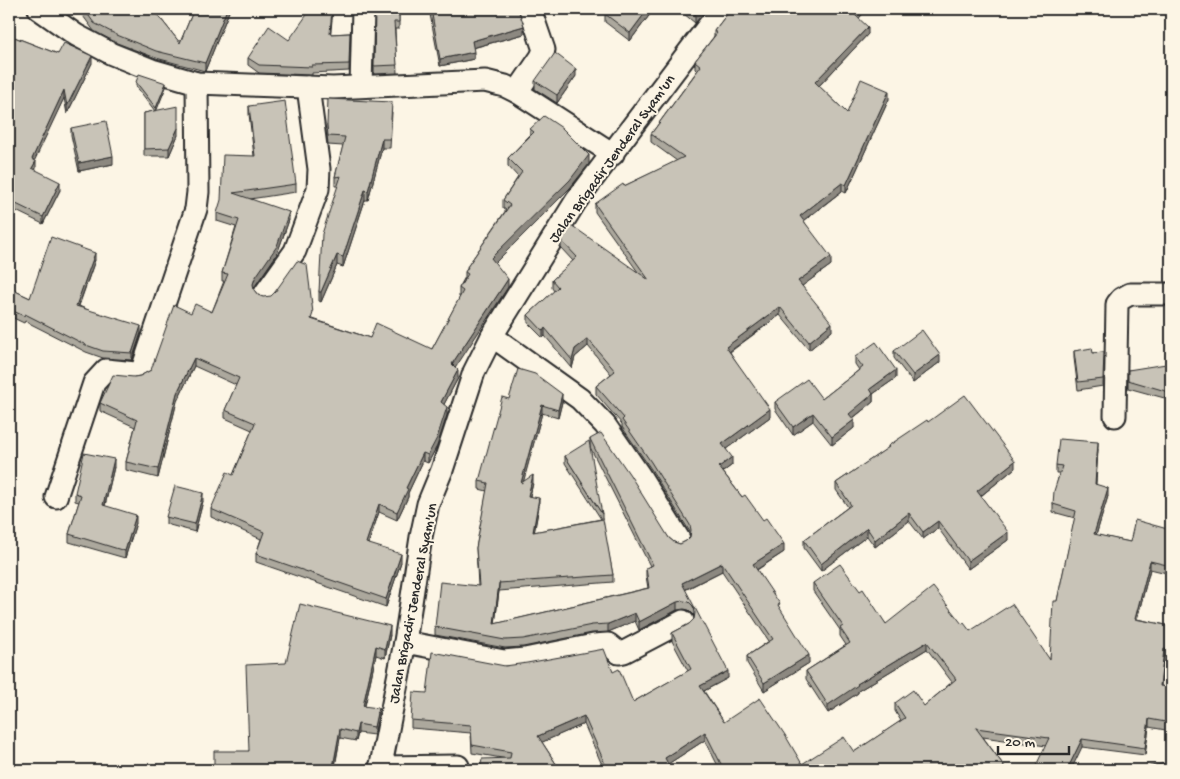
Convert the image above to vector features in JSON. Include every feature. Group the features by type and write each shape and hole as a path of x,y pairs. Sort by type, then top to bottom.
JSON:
{"street":[{"path":"39,9 76,35 112,54 152,70 197,83 308,87 485,81 505,86 613,154"},
{"path":"361,86 363,9"},
{"path":"517,92 544,50 530,9"},
{"name":"Jalan Brigadir Jenderal Syam'un","path":"380,769 405,642 428,504 442,470 474,372 492,336 576,201 721,9"},
{"path":"56,497 94,383 106,370 135,373 142,370 196,209 198,192 197,83"},
{"path":"265,294 295,251 318,189 319,169 308,87"},
{"path":"1115,416 1117,304 1121,299 1130,294 1171,294"},
{"path":"492,336 580,398 605,425 640,476 679,539"},
{"path":"405,642 504,661 525,659 594,644 608,644 620,653 683,621"},
{"path":"380,769 458,766"}],"building":[{"path":"84,9 153,9 180,43 194,9 227,9 205,63 156,51 117,35 94,23"},
{"path":"311,9 332,9 330,34 350,33 349,64 312,65 312,67 259,65 248,58 269,26 289,40"},
{"path":"375,9 399,9 399,22 394,22 397,65 374,66"},
{"path":"431,9 518,9 524,26 472,41 474,52 440,59"},
{"path":"609,9 648,9 630,33 605,14"},
{"path":"687,9 700,9 695,15"},
{"path":"731,9 860,9 855,15 868,27 815,82 847,113 861,79 889,91 846,185 842,183 800,216 831,257 798,281 832,323 809,342 780,307 726,347 770,409 722,444 732,457 719,467 742,497 745,495 763,520 766,518 784,544 753,564 780,604 778,605 809,655 764,683 747,656 773,639 722,563 682,583 728,671 700,686 724,722 760,698 802,764 844,737 854,752 905,718 895,703 913,690 924,706 956,679 927,642 857,684 828,705 806,671 850,643 840,628 843,626 813,583 840,564 860,591 863,589 886,624 933,587 962,624 964,623 970,631 1012,604 1050,660 1053,601 1057,601 1076,511 1053,504 1054,491 1062,466 1056,465 1059,439 1098,442 1095,484 1108,488 1094,534 1130,542 1135,520 1171,530 1171,566 1150,561 1135,619 1171,626 1171,650 1164,649 1160,686 1171,688 1171,723 1149,719 1145,748 1082,739 1067,770 1034,770 1049,738 976,728 1007,770 724,770 705,732 665,758 671,770 596,770 606,766 584,716 538,736 560,770 480,770 482,759 510,758 511,752 472,745 471,725 411,720 413,692 427,693 432,652 505,666 604,649 613,672 619,669 633,702 691,669 672,633 689,624 694,619 694,607 689,602 684,601 677,602 639,622 635,613 608,624 592,625 523,639 505,640 435,627 440,582 479,586 476,548 488,483 479,481 502,397 509,399 518,369 535,374 562,394 558,410 542,405 521,483 533,475 528,496 539,498 533,532 603,519 613,575 499,583 494,624 649,588 646,568 653,565 590,439 601,433 630,475 669,538 680,544 690,537 690,525 651,462 622,420 624,418 596,386 615,371 588,339 575,349 572,360 545,328 543,331 528,315 558,287 552,280 577,257 561,240 571,225 649,280 595,204 623,184 624,186 684,157 651,134 701,66 695,61 717,33 714,31"},
{"path":"9,35 58,54 64,43 92,56 67,106 64,90 32,159 36,161 32,168 60,182 43,217 12,202 9,208"},
{"path":"555,53 576,69 557,95 535,81"},
{"path":"139,74 166,83 156,108 136,82"},
{"path":"328,99 392,102 390,139 382,139 368,191 365,190 343,257 337,255 321,292 319,292 322,234 341,176 335,177 345,137 328,136"},
{"path":"285,101 296,184 233,193 289,212 277,246 255,278 254,290 263,297 271,296 297,261 307,265 313,313 311,319 370,338 376,323 432,349 463,291 459,288 468,274 465,272 467,267 510,205 503,200 522,172 508,158 534,132 530,129 544,116 562,128 589,155 570,180 491,258 508,279 452,364 458,370 441,402 447,407 437,438 428,455 423,453 397,512 379,504 366,543 401,554 386,599 256,554 264,532 211,509 227,472 233,475 255,423 225,410 239,378 194,358 177,393 158,469 126,462 137,420 100,403 113,375 134,377 151,370 174,305 191,313 195,304 212,312 228,274 222,273 239,220 217,213 221,200 223,155 255,156 249,106"},
{"path":"178,106 178,128 169,148 144,149 144,113"},
{"path":"106,121 113,156 79,163 71,128"},
{"path":"51,237 95,253 76,306 141,326 132,353 103,351 86,345 25,314 24,316 9,309 9,288 30,298"},
{"path":"1171,298 1171,330 1169,330 1168,299"},
{"path":"922,330 940,355 913,375 894,351"},
{"path":"876,342 896,370 870,389 873,394 849,414 854,420 832,437 813,413 793,427 775,402 807,379 822,399 863,367 855,357"},
{"path":"1092,348 1093,353 1104,352 1103,379 1078,382 1074,351"},
{"path":"1166,364 1167,370 1171,369 1171,396 1168,396 1169,392 1128,380 1128,370"},
{"path":"965,395 1015,461 977,491 1008,532 968,561 938,521 923,532 909,513 875,540 867,528 821,564 804,540 851,505 836,483"},
{"path":"589,441 602,514 565,456"},
{"path":"84,453 114,459 103,505 136,515 125,551 69,534 81,495 75,493"},
{"path":"175,486 203,493 195,524 166,517"},
{"path":"300,604 390,626 385,649 376,646 363,706 378,708 374,727 358,724 356,733 340,729 333,767 356,770 214,770 214,751 249,751 246,665 286,663"},
{"path":"1171,762 1171,770 1147,770 1147,767"}]}
